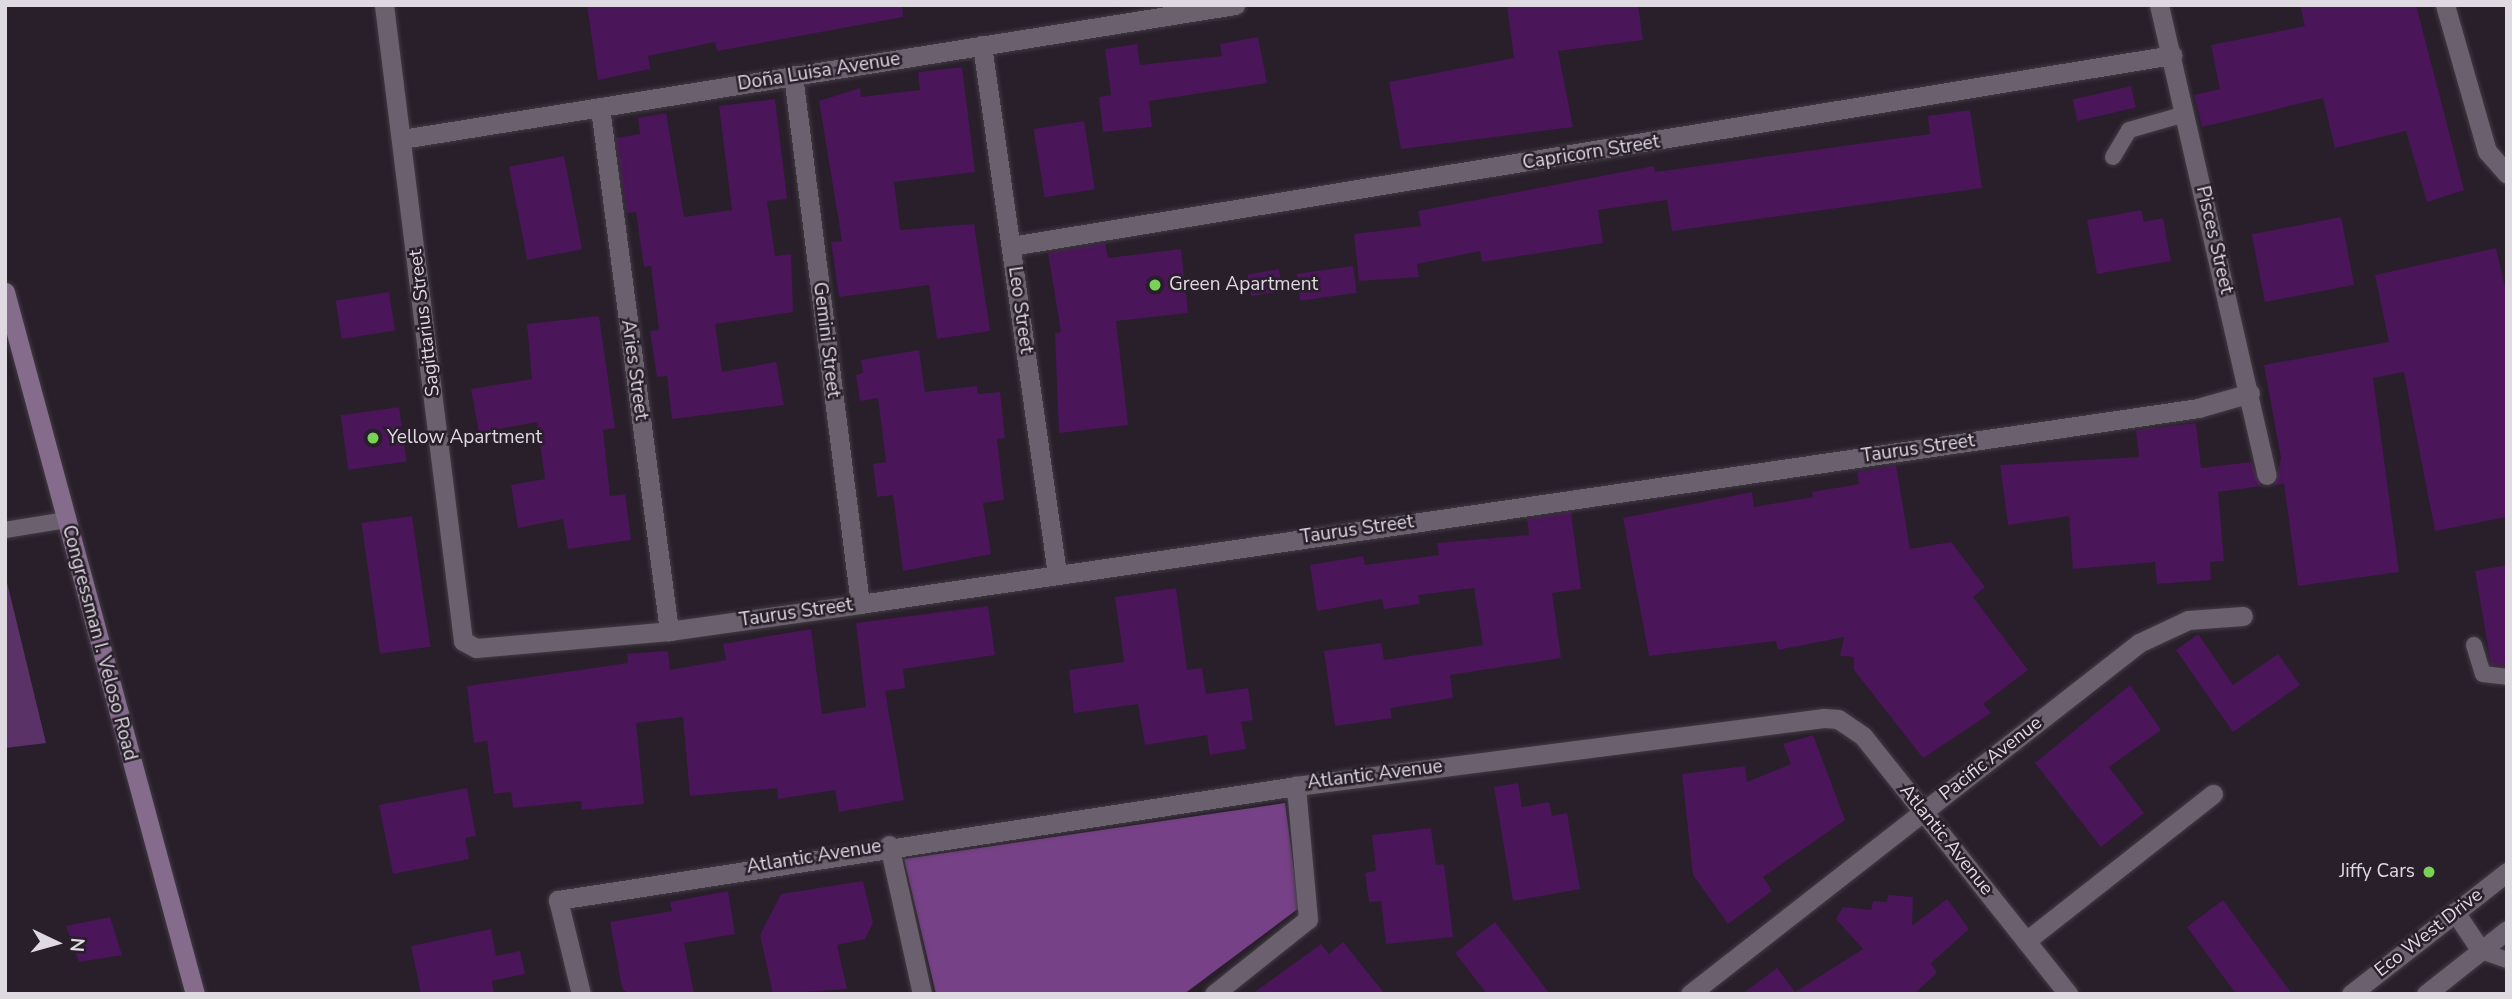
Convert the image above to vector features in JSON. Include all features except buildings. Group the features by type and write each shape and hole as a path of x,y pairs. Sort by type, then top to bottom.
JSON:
{"main road":[{"name":"Congressman I. Veloso Road","path":"5,292 195,994"}],"street":[{"name":"Sagittarius Street","path":"384,5 463,641"},
{"name":"Doña Luisa Avenue","path":"402,139 1235,5"},
{"name":"Pisces Street","path":"2159,5 2267,475"},
{"path":"2445,5 2487,151 2507,174"},
{"name":"Leo Street","path":"982,45 1058,574"},
{"name":"Capricorn Street","path":"1010,246 2172,55"},
{"name":"Gemini Street","path":"793,75 860,604"},
{"name":"Aries Street","path":"600,108 669,631"},
{"name":"Taurus Street","path":"463,641 490,650 669,631 2198,408 2250,393"},
{"name":"Pacific Avenue","path":"1690,994 2147,638 2188,620 2243,616"},
{"name":"Atlantic Avenue","path":"581,994 558,900 888,845 1296,786 1824,718 1838,719 1863,736 2068,994"},
{"path":"1213,994 1308,919 1296,786"},
{"path":"2026,941 2213,794"},
{"path":"888,845 922,994"},
{"name":"Eco West Drive","path":"2351,994 2507,872"},
{"path":"2455,912 2481,951"},
{"path":"2426,994 2507,930"}],"lane":[{"path":"2113,157 2129,130 2185,114"},
{"path":"5,530 66,520"},
{"path":"2474,645 2483,674 2507,677"},
{"path":"2481,951 2507,960"}],"shaded area":[{"path":"5,574 46,743 5,748"},
{"path":"1285,803 1299,908 1184,994 936,994 904,859"}],"place":[{"name":"Green Apartment","path":"1155,285"},
{"name":"Yellow Apartment","path":"373,438"},
{"name":"Jiffy Cars","path":"2429,872"}]}
